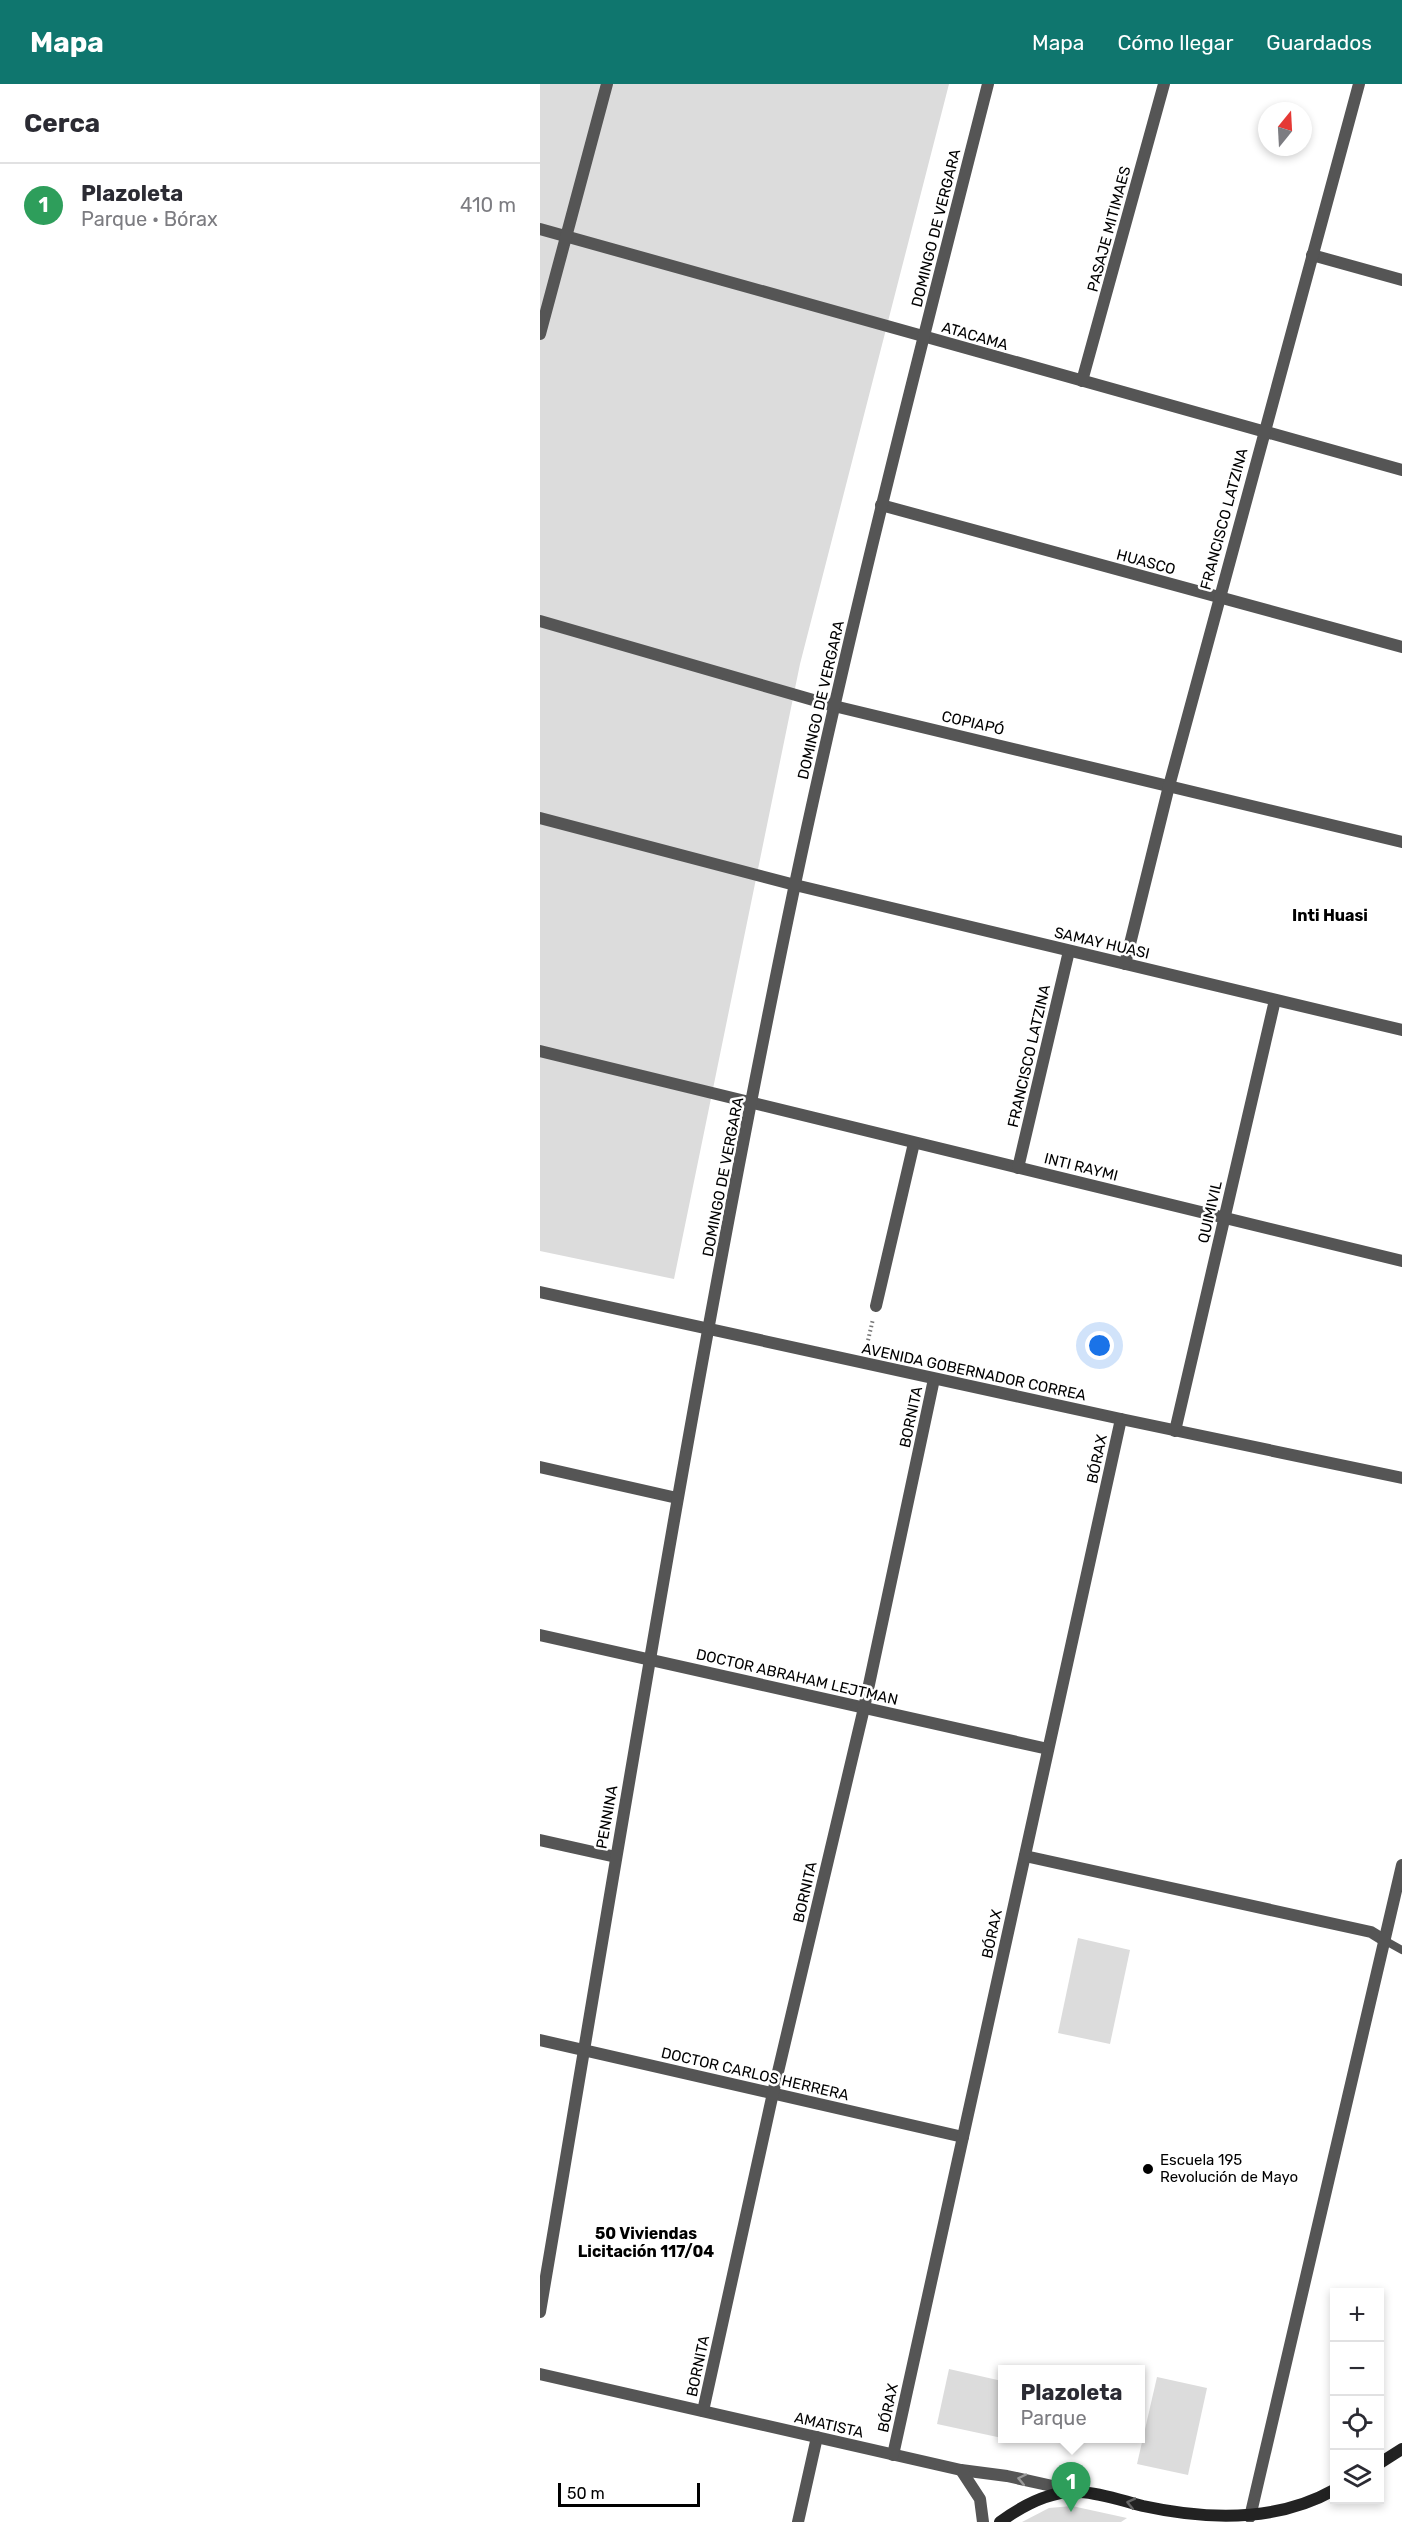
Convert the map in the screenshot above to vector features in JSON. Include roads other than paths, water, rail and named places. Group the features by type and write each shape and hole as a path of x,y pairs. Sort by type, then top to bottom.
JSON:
{"main road":[{"path":"1384,2460 1402,2449"},
{"name":"AMATISTA","path":"1079,2492 1186,2518 1250,2517 1302,2507 1330,2493"},
{"path":"1000,2522 1038,2499 1079,2492"}],"street":[{"path":"540,334 607,84"},
{"name":"DOMINGO DE VERGARA","path":"709,1329 795,885 834,706 881,505 988,84"},
{"name":"PASAJE MITIMAES","path":"1082,381 1164,84"},
{"name":"FRANCISCO LATZINA","path":"1125,964 1168,786 1358,84"},
{"name":"ATACAMA","path":"540,229 1402,470"},
{"path":"1312,255 1402,280"},
{"name":"HUASCO","path":"881,505 1402,647"},
{"name":"COPIAPÓ","path":"540,621 834,706 1402,842"},
{"name":"SAMAY HUASI","path":"540,818 795,885 1402,1030"},
{"name":"FRANCISCO LATZINA","path":"1018,1167 1069,951"},
{"name":"QUIMIVIL","path":"1175,1431 1275,1000"},
{"name":"INTI RAYMI","path":"540,1051 1402,1261"},
{"path":"876,1306 914,1143"},
{"name":"AVENIDA GOBERNADOR CORREA","path":"540,1292 1175,1431 1402,1478"},
{"name":"PENNINA","path":"540,2312 677,1498 709,1329"},
{"name":"BORNITA","path":"703,2411 773,2093 864,1708 934,1378"},
{"name":"BÓRAX","path":"893,2454 1121,1419"},
{"path":"540,1467 677,1498"},
{"name":"DOCTOR ABRAHAM LEJTMAN","path":"540,1635 1048,1749"},
{"path":"540,1840 616,1857"},
{"path":"1025,1856 1371,1932 1384,1941"},
{"path":"1250,2517 1402,1865"},
{"name":"DOCTOR CARLOS HERRERA","path":"540,2040 963,2137"},
{"name":"AMATISTA","path":"540,2374 961,2470 1007,2476 1079,2492"},
{"path":"798,2522 817,2437"},
{"path":"961,2470 980,2499 983,2522"}],"lane":[{"path":"1384,1941 1402,1950"}],"place":[{"name":"Escuela 195 Revolución de Mayo","path":"1148,2169"},
{"name":"Plazoleta","path":"1071,2512"}],"district":[{"name":"Inti Huasi","path":"1330,915"},
{"name":"50 Viviendas Licitación 117/04","path":"646,2242"}]}
